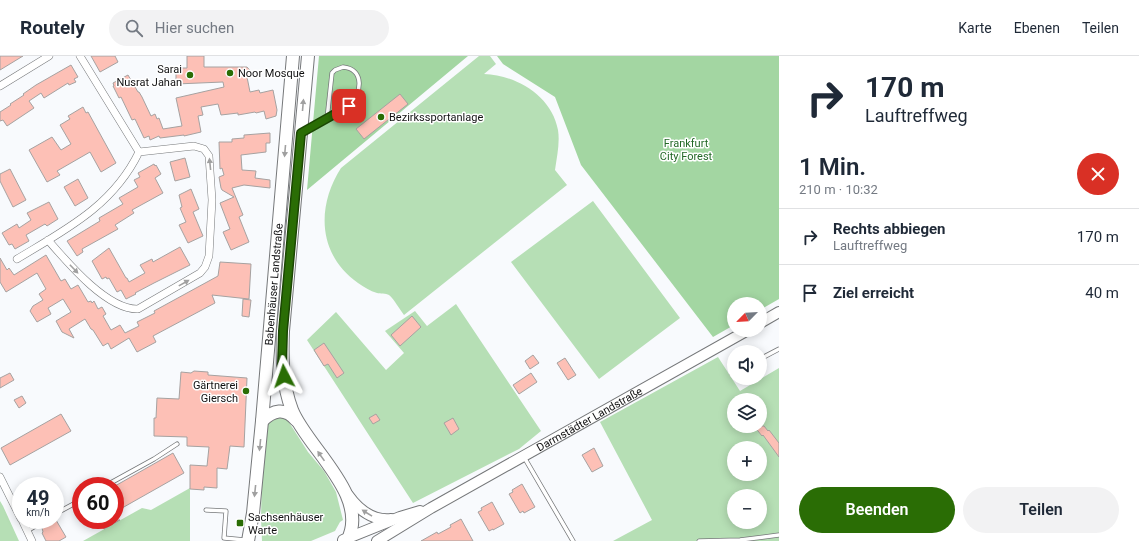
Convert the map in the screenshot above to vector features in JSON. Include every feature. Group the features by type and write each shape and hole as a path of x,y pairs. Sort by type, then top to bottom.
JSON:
{"main road":[{"name":"Babenhäuser Landstraße","path":"253,513 293,56"},
{"name":"Babenhäuser Landstraße","path":"308,56 283,331 282,357 285,386 297,421 344,487 352,501 369,515 377,518 387,519 400,517"},
{"path":"767,319 779,312"},
{"name":"Darmstädter Landstraße","path":"377,541 431,508 736,337"},
{"path":"262,422 268,415 286,411 297,421"},
{"name":"Babenhäuser Landstraße","path":"344,487 352,516 351,528 346,540"},
{"name":"Darmstädter Landstraße","path":"346,540 400,517 431,508"},
{"path":"249,541 253,513"},
{"path":"253,513 258,541"}],"street":[{"path":"0,86 49,56"},
{"path":"80,56 139,152"},
{"path":"48,240 75,271 88,283 117,303 132,309 138,309 200,273 205,267 209,256 212,200 209,156 204,149 194,146 139,152"},
{"path":"16,259 80,221 106,199 126,174 139,152"},
{"path":"0,477 12,502"},
{"path":"27,531 32,541"}],"lane":[{"path":"301,133 327,119 349,106 356,99 360,90 359,78 356,72 348,67 343,67 332,73 327,119"},
{"path":"767,355 779,349"},
{"path":"121,477 177,444"},
{"path":"523,456 573,541"},
{"path":"206,510 226,511 224,538 249,541"},
{"path":"700,541 740,540 779,535"}],"green space":[{"path":"319,56 468,56 307,190"},
{"path":"479,56 490,56 496,64 484,74 508,78 520,83 531,90 548,107 554,118 559,135 555,170 567,185 404,315 389,295 374,292 358,283 345,272 335,259 328,245 325,230 327,198 341,168"},
{"name":"Frankfurt City Forest","path":"497,56 779,56 779,299 767,306 767,297 727,297 727,329 713,337 581,165 555,97 503,64"},
{"path":"593,201 680,318 599,379 511,262"},
{"path":"456,304 541,431 519,449 413,503 307,340 336,312 386,370 404,353 385,331 415,311 427,326"},
{"path":"718,357 727,371 727,385 736,385 740,391 750,385 767,385 767,375 779,368 779,541 613,541 652,520 600,422"},
{"path":"285,416 308,452 324,471 336,492 343,520 340,522 335,531 311,541 262,541 262,470 265,426 272,417"},
{"path":"190,488 190,541 83,541 104,529 124,529 124,518 142,508 151,510"},
{"path":"0,501 19,541 0,541"}],"building":[{"path":"0,56 23,56 0,70"},
{"path":"91,56 115,56 118,62 100,72"},
{"path":"187,56 204,56 204,67 247,67 255,76 247,77 250,92 259,90 260,93 273,90 277,110 276,116 266,119 264,111 238,115 238,113 221,115 218,104 201,107 203,115 198,116 201,132 184,136 160,138 159,136 150,140 149,136 144,138 135,119 132,120 121,97 119,98 113,83 128,75 142,97 151,116 155,114 157,119 159,118 163,129 182,126 176,98 224,87 223,82 176,84 176,68 187,68"},
{"path":"71,65 78,77 74,79 76,82 69,85 68,83 44,98 41,93 29,101 34,108 7,126 3,120 0,121 0,112 11,105 10,104 36,85"},
{"name":"Bezirkssportanlage","path":"400,94 408,104 364,139 356,129"},
{"path":"83,107 86,113 88,112 116,163 101,172 90,152 57,171 60,175 47,182 29,150 52,137 61,150 71,144 60,125 70,119 68,116"},
{"path":"270,133 270,143 266,143 266,152 241,155 242,170 256,171 255,178 270,180 270,188 244,185 232,188 243,215 239,217 249,242 231,250 223,232 230,229 220,203 234,197 221,188 219,177 224,175 222,168 220,169 219,142 232,142 232,139 244,138 244,135"},
{"path":"185,158 190,177 175,181 170,162"},
{"path":"154,164 161,174 155,178 163,193 132,210 134,213 115,225 118,229 82,249 83,252 77,256 67,241 100,221 99,218 123,204 119,198 138,187 134,180 140,177 138,173"},
{"path":"10,169 26,200 13,207 0,181 0,174"},
{"path":"78,179 88,198 75,206 64,187"},
{"path":"191,189 199,209 193,212 203,236 188,243 179,225 186,222 180,208 182,207 179,195"},
{"path":"49,202 58,219 47,226 45,224 26,235 29,241 15,249 12,244 9,245 2,233 17,224 19,228 31,220 27,213"},
{"path":"180,247 190,265 126,299 121,290 117,292 109,278 107,279 106,277 102,279 92,261 109,248 129,282 145,273 140,265 152,259 153,262"},
{"path":"46,255 61,281 65,279 71,289 78,285 88,302 91,301 92,303 94,301 98,309 102,307 106,314 103,316 111,330 120,325 125,333 139,326 137,322 155,313 154,311 218,276 220,262 251,264 249,299 212,295 215,303 153,336 156,342 137,352 129,338 111,349 108,343 103,346 85,319 69,329 74,338 62,332 56,321 71,312 63,299 48,308 51,314 37,322 30,311 33,306 43,300 39,294 46,289 37,273 6,292 0,282 0,258 7,270 9,268 14,275"},
{"path":"243,299 251,300 249,317 242,316"},
{"path":"412,316 421,327 400,346 391,335"},
{"path":"324,343 344,373 337,378 328,364 324,366 314,350"},
{"path":"533,355 539,363 530,369 525,361"},
{"path":"565,358 576,375 568,380 557,363"},
{"path":"194,371 208,372 208,375 247,378 244,447 230,446 227,469 217,468 217,488 204,487 204,490 190,489 190,465 207,466 209,447 187,446 187,437 154,436 154,418 156,418 157,398 179,399 181,372 191,373"},
{"path":"10,373 14,380 0,388 0,378"},
{"path":"531,373 537,382 519,394 513,385"},
{"path":"22,396 26,403 19,408 14,400"},
{"path":"61,414 71,431 10,465 1,448"},
{"path":"376,414 380,420 373,424 369,418"},
{"path":"453,418 459,429 451,435 444,423"},
{"path":"767,430 769,430 779,443 779,457 763,435 762,436 760,433 767,433"},
{"path":"594,448 603,466 592,472 582,455"},
{"path":"173,453 184,473 124,507 124,481"},
{"path":"522,484 535,507 524,513 523,511 520,513 509,494 513,492 512,490"},
{"path":"492,502 504,524 489,531 478,512 482,510 481,508"},
{"path":"461,519 473,541 421,541 437,532 438,534 451,527 450,525"},
{"path":"42,529 61,529 66,537 59,541 46,541 42,533"}],"place":[{"name":"Noor Mosque","path":"230,73"},
{"name":"Sarai Nusrat Jahan","path":"190,75"},
{"name":"Bezirkssportanlage","path":"381,117"},
{"name":"Gärtnerei Giersch","path":"246,391"},
{"name":"Sachsenhäuser Warte","path":"240,523"}],"route":[{"path":"284,376 282,366 283,331 301,133 349,106"}]}
